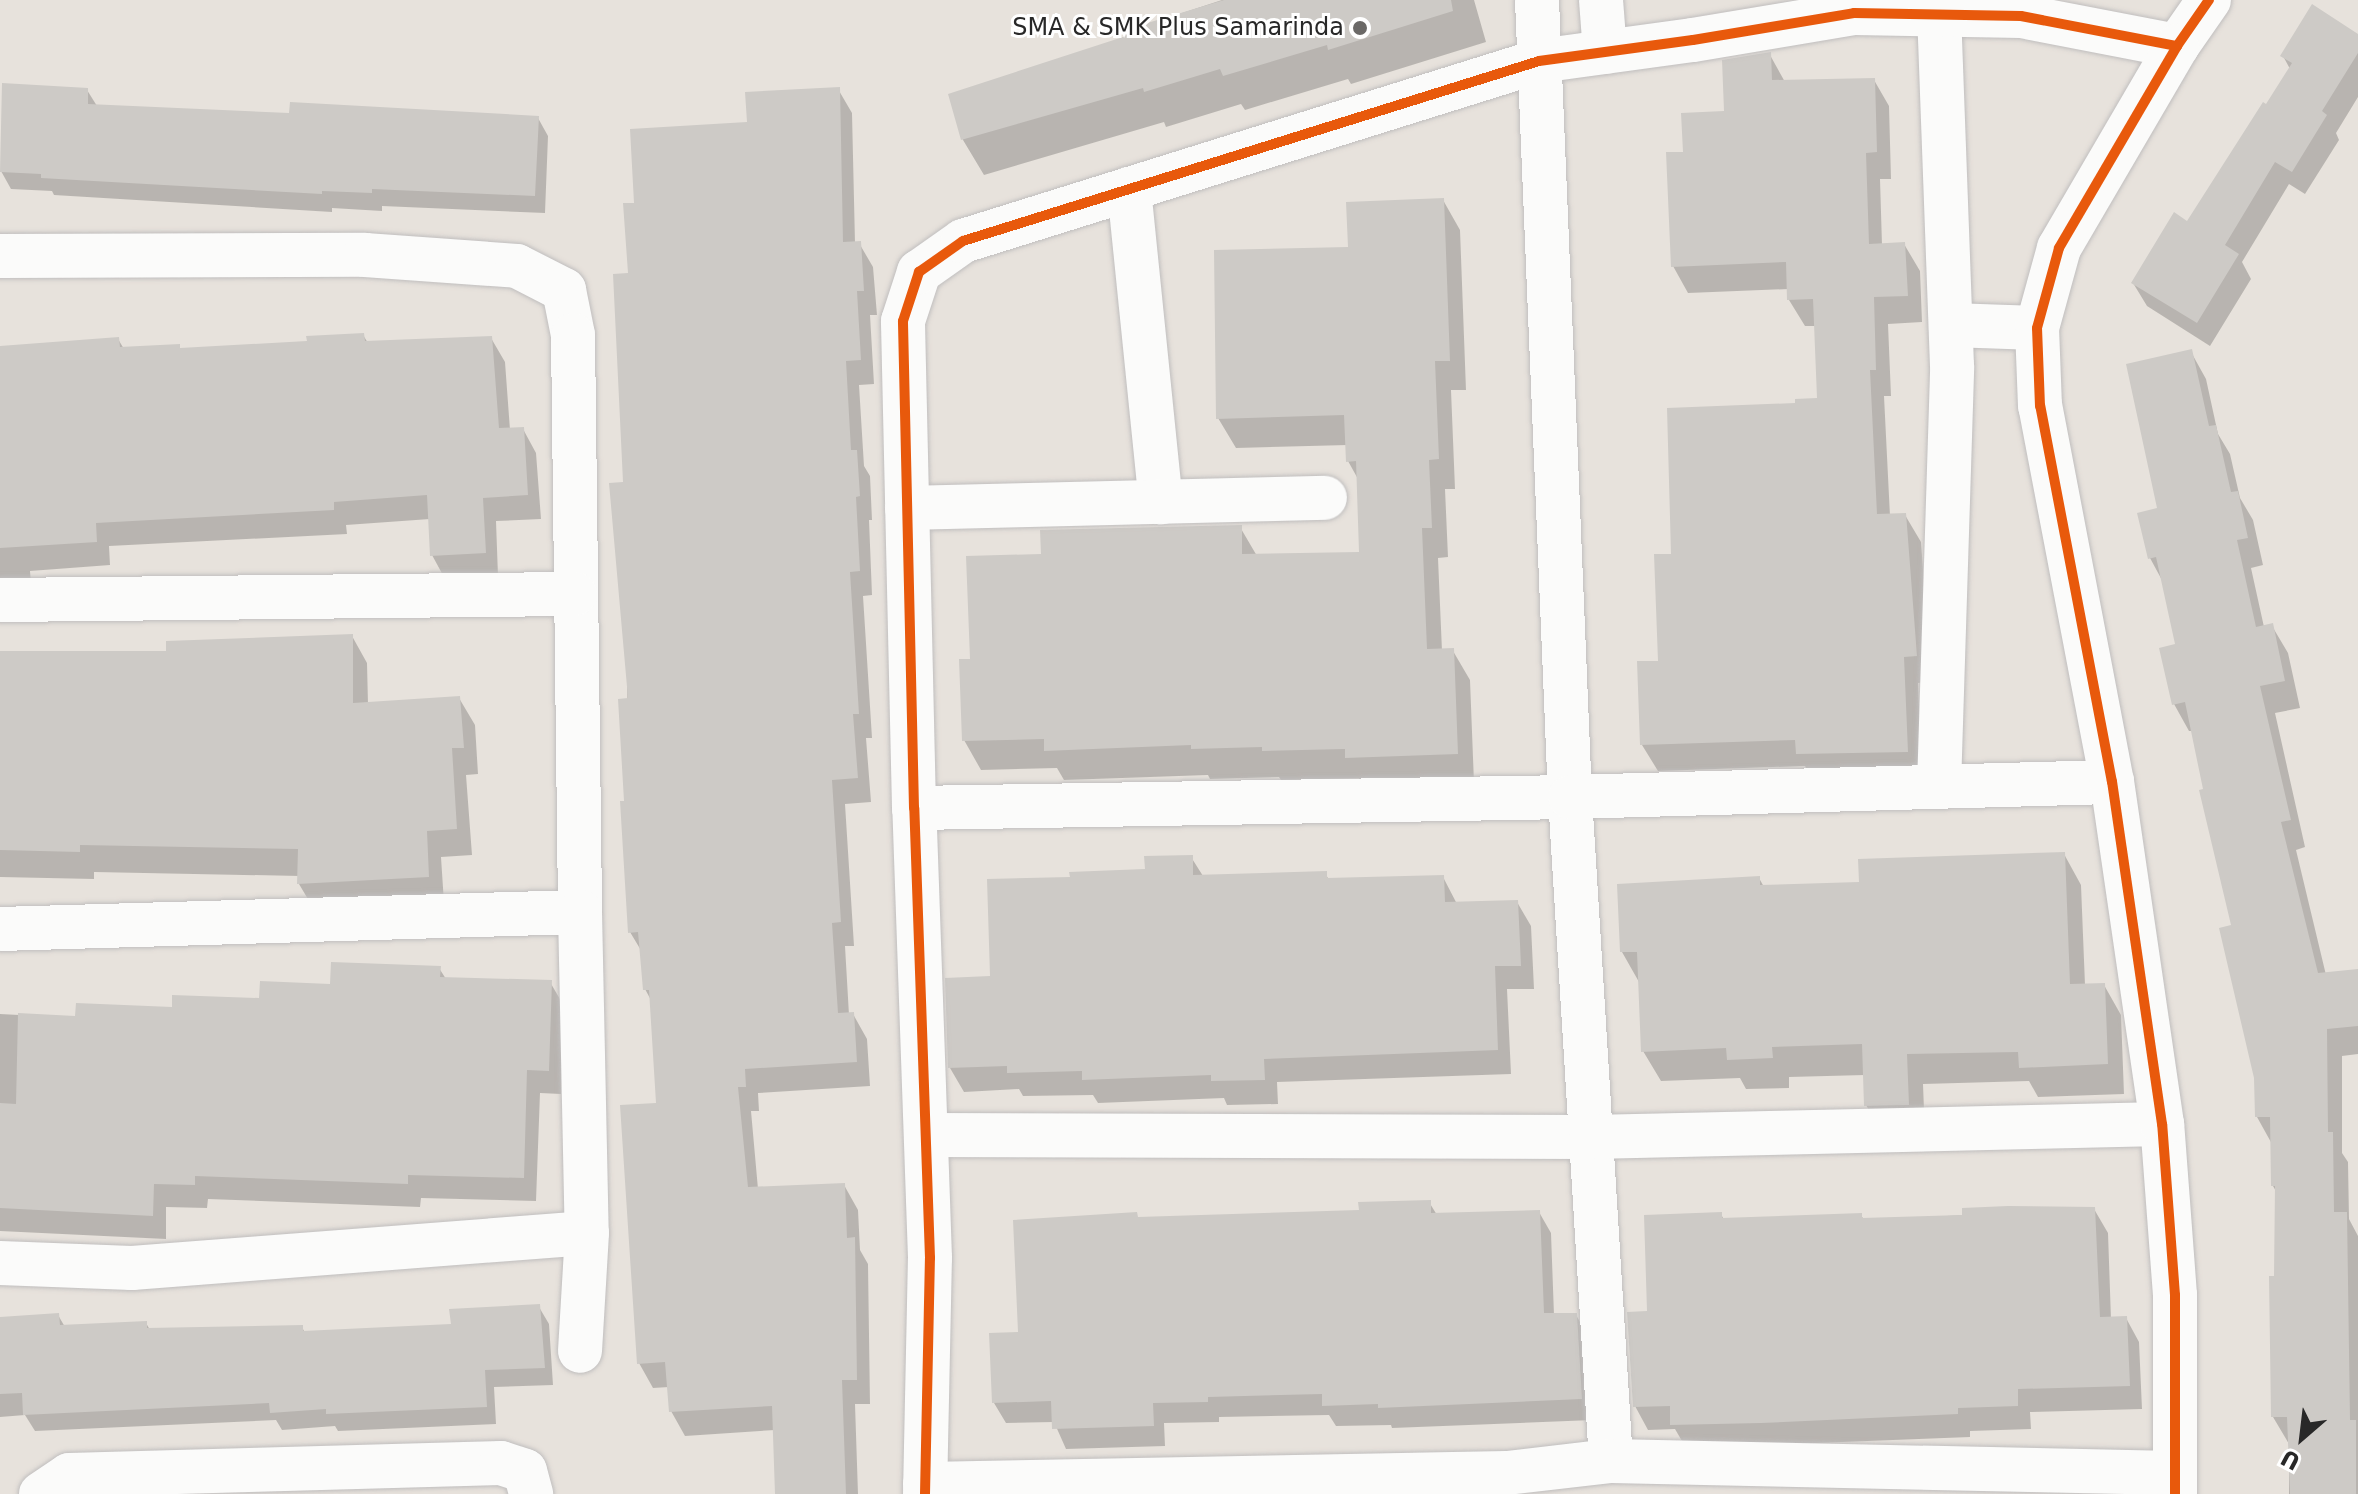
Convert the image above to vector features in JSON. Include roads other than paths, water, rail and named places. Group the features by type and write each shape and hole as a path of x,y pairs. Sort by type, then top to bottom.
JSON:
{"street":[{"path":"1537,0 1570,797 1611,1461"},
{"path":"1601,0 1605,52"},
{"path":"2177,46 2021,16 1854,13 1539,61 963,241 919,272 903,321 914,808 930,1258 925,1489 1507,1483 1611,1461 1668,1478 2174,1484 2175,1295 2162,1124 2112,782 2040,406 2037,328 2059,248 2177,46 2209,0"},
{"path":"1939,14 1951,325 1939,787"},
{"path":"1129,189 1161,502"},
{"path":"0,256 365,255 517,266 564,290 573,335 587,1233 580,1351"},
{"path":"1951,325 2037,328"},
{"path":"907,508 1325,498"},
{"path":"0,600 575,594"},
{"path":"914,808 1570,797 2112,782"},
{"path":"0,929 580,912"},
{"path":"926,1135 1591,1137 2162,1124"},
{"path":"0,1263 132,1268 587,1233"},
{"path":"41,1494 69,1475 434,1479 501,1463 525,1471 531,1494"}],"place":[{"name":"SMA & SMK Plus Samarinda","path":"1360,28"}]}
